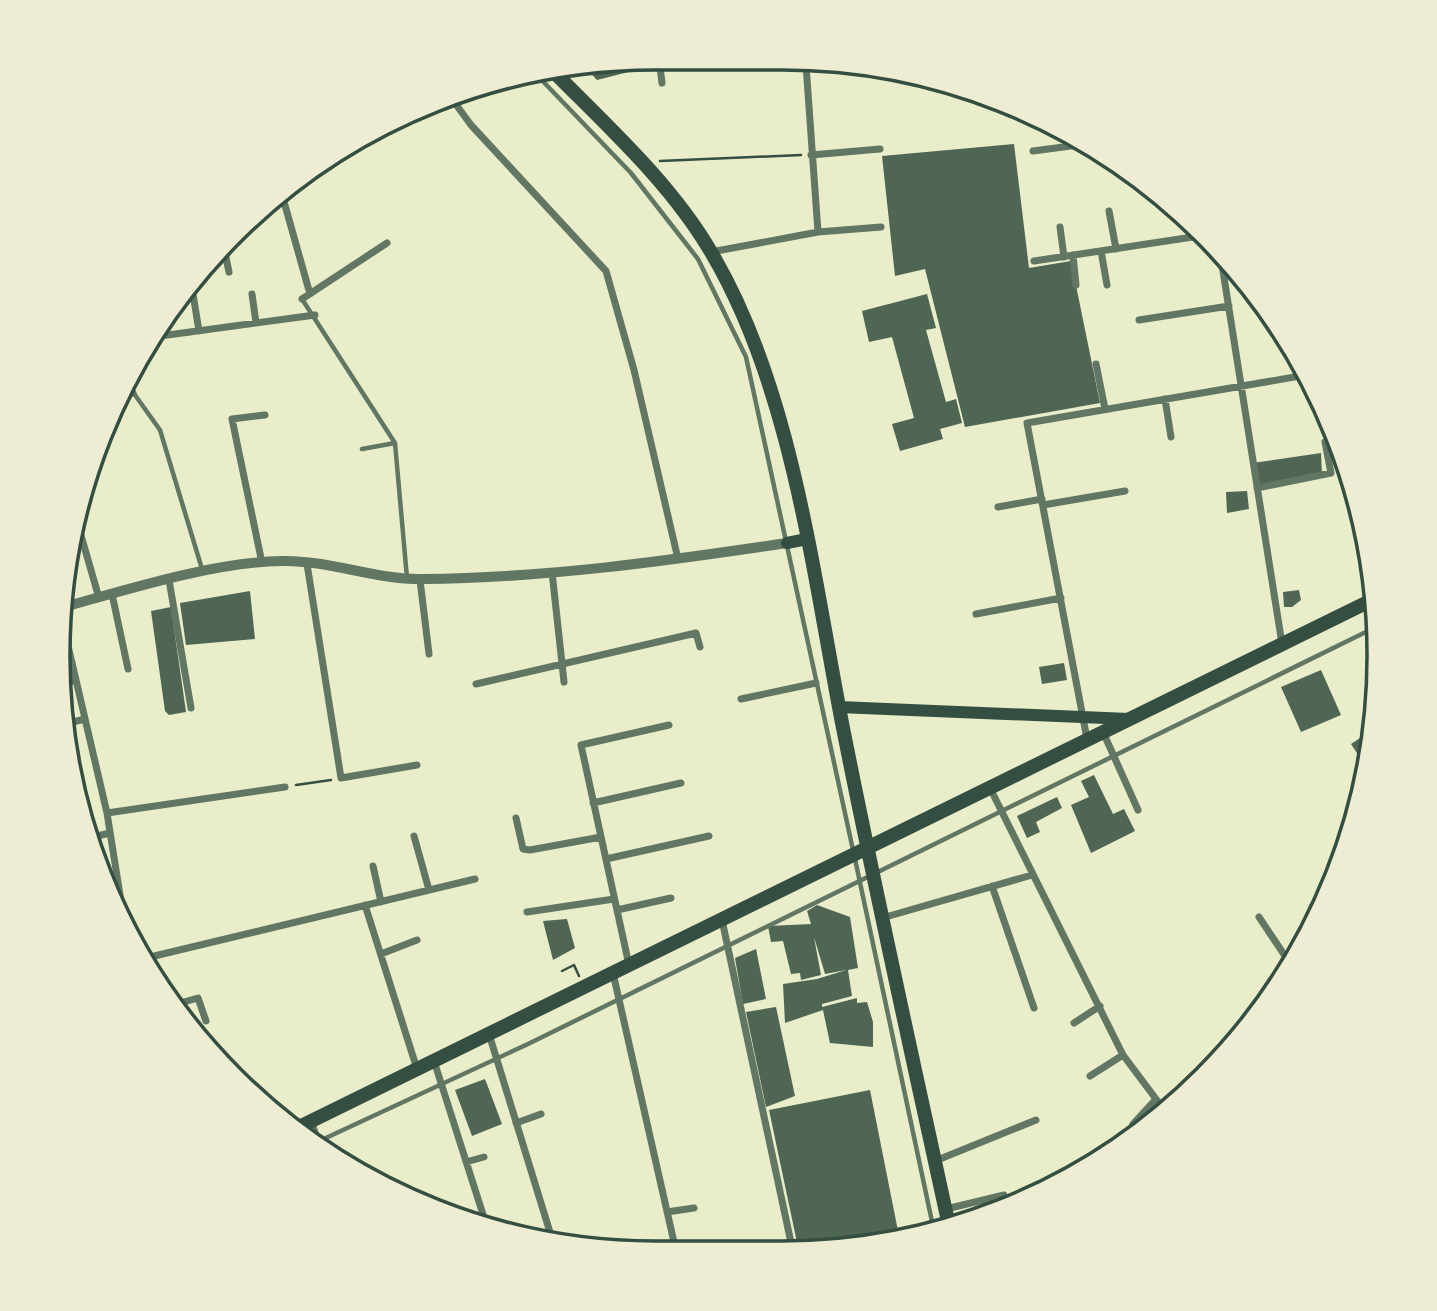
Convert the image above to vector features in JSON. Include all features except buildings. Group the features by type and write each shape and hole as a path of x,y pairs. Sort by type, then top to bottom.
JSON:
{"main road":[{"path":"560,78 643,162 711,252 760,353 807,539 839,707 865,875 882,918 946,1217"},
{"path":"787,543 807,539"},
{"path":"305,1124 1365,604"},
{"path":"839,707 1130,719"}],"street":[{"path":"660,70 662,83"},
{"path":"806,71 818,232"},
{"path":"456,105 471,125 606,271 634,370 678,559"},
{"path":"1033,151 1069,145"},
{"path":"811,155 880,149"},
{"path":"284,203 310,294"},
{"path":"1109,211 1116,249"},
{"path":"711,252 818,232 881,227"},
{"path":"1060,227 1064,257"},
{"path":"1034,261 1192,237"},
{"path":"302,299 387,243"},
{"path":"1101,251 1107,285"},
{"path":"1073,255 1076,285"},
{"path":"226,257 229,272"},
{"path":"1223,270 1282,644"},
{"path":"252,293 256,323"},
{"path":"193,296 199,331"},
{"path":"1139,320 1229,306"},
{"path":"166,335 315,315"},
{"path":"1096,363 1105,409"},
{"path":"1087,740 1027,423 1296,377"},
{"path":"1165,399 1171,437"},
{"path":"262,563 232,419 265,415"},
{"path":"1257,488 1331,473 1325,442"},
{"path":"998,507 1125,491"},
{"path":"82,538 99,598"},
{"path":"72,605 169,580 283,561 421,580 552,572 678,559 787,543"},
{"path":"307,564 341,778 417,765"},
{"path":"552,572 564,682"},
{"path":"169,580 191,708"},
{"path":"421,580 429,654"},
{"path":"112,594 128,669"},
{"path":"976,614 1061,598"},
{"path":"476,684 696,633 700,647"},
{"path":"70,655 107,813 119,889"},
{"path":"741,699 816,683"},
{"path":"74,722 85,719"},
{"path":"629,965 580,746 669,725"},
{"path":"1103,732 1138,810"},
{"path":"593,803 681,783"},
{"path":"107,813 285,787"},
{"path":"990,788 1124,1055 1159,1103"},
{"path":"516,818 523,849 601,837"},
{"path":"99,836 110,833"},
{"path":"414,836 429,890"},
{"path":"606,859 709,836"},
{"path":"373,866 381,902"},
{"path":"882,918 1032,875"},
{"path":"153,956 475,879"},
{"path":"992,886 1034,1008"},
{"path":"617,911 671,898"},
{"path":"527,912 614,899"},
{"path":"365,905 417,1069"},
{"path":"1259,917 1284,955"},
{"path":"721,920 791,1241"},
{"path":"381,954 417,940"},
{"path":"613,973 674,1241"},
{"path":"184,1002 198,998 206,1021"},
{"path":"1074,1023 1100,1006"},
{"path":"489,1034 550,1231"},
{"path":"1090,1076 1124,1055"},
{"path":"434,1061 482,1215"},
{"path":"1134,1123 1156,1100"},
{"path":"516,1123 541,1114"},
{"path":"934,1161 1036,1120"},
{"path":"311,1121 314,1131"},
{"path":"466,1162 484,1157"},
{"path":"945,1210 1004,1195"},
{"path":"667,1212 694,1208"}],"lane":[{"path":"542,81 631,173 698,259 746,357 816,683 861,851"},
{"path":"302,299 315,315 396,443 407,578"},
{"path":"133,393 156,420 160,430 203,573"},
{"path":"362,449 396,443"},
{"path":"327,1140 1366,632"},
{"path":"865,875 932,1221"}],"path":[{"path":"643,162 811,155"},
{"path":"285,787 341,778"},
{"path":"562,971 573,965"}]}
